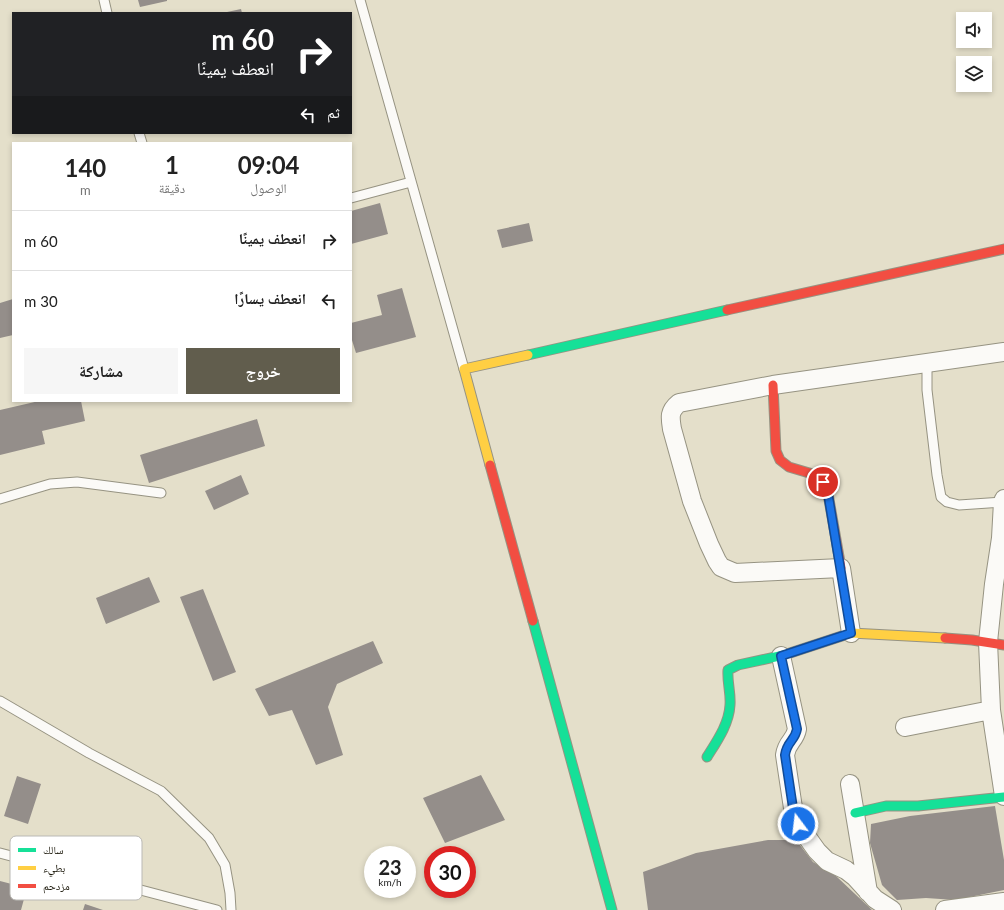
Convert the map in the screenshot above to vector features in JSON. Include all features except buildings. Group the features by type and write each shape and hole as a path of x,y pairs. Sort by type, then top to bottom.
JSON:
{"street":[{"path":"612,910 464,369 1004,249"},
{"path":"840,568 735,573 721,567 708,544 692,501 672,428 670,418 672,408 679,403 773,385 1004,352"},
{"path":"773,385 776,451 780,460 788,467 816,475 827,488 851,633"},
{"path":"855,813 886,806 918,806 1004,791 991,710 996,644 994,584 1001,538 1003,500"},
{"path":"707,757 718,739 728,716 730,705 728,670 738,665 781,656 851,633 972,640 996,644"},
{"path":"781,656 797,729 796,735 786,746 785,755 793,808 798,824 817,851 827,862 846,870 855,877 875,899 892,910"},
{"path":"905,727 991,710"},
{"path":"850,784 868,892"},
{"path":"945,910 1004,902"}],"lane":[{"path":"104,0 107,12"},
{"path":"360,0 464,369"},
{"path":"352,198 411,182"},
{"path":"927,363 927,390 937,475 941,496 947,502 958,505 1003,500"},
{"path":"0,499 50,484 77,482 161,493"},
{"path":"0,701 89,753 161,791 209,838 225,865 230,893 231,910"},
{"path":"0,853 10,856"},
{"path":"142,890 217,910"}],"traffic: fast":[{"path":"528,355 727,310"},
{"path":"533,621 612,910"},
{"path":"707,757 722,732 729,712 730,701 728,670 738,665 784,655"},
{"path":"855,813 886,806 918,806 1004,797"}],"traffic: slow":[{"path":"490,465 464,369 528,355"},
{"path":"784,655 851,633 945,638"}],"traffic: jam":[{"path":"727,310 1004,249"},
{"path":"773,385 776,451 780,460 789,467 816,475 827,488 841,568"},
{"path":"490,465 533,621"},
{"path":"945,638 1004,645"}],"route":[{"path":"798,824 793,808 785,755 786,746 796,735 797,729 781,656 851,633 827,488 823,482"}]}
